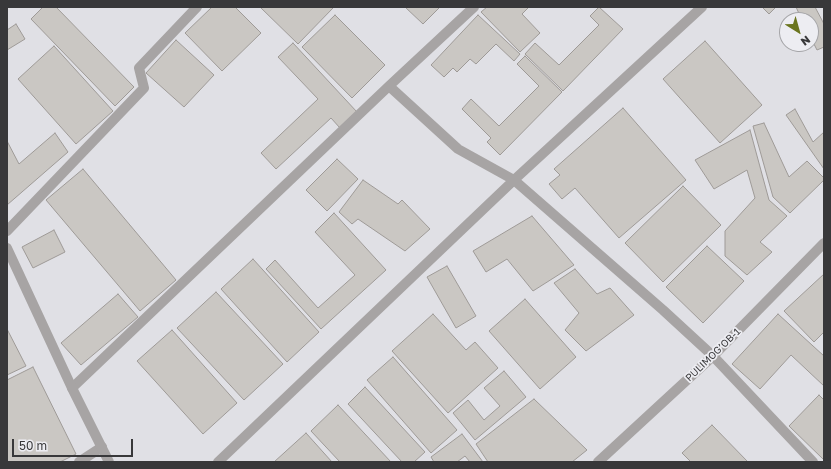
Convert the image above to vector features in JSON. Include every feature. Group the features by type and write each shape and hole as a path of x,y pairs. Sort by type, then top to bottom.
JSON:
{"street":[{"path":"7,232 144,88 139,68 197,7"},
{"path":"72,388 474,7"},
{"path":"218,462 514,180 702,7"},
{"path":"389,86 458,149 514,180 663,310 713,356 813,462"},
{"name":"PULIMOG’OB-1","path":"598,462 713,356 824,243"},
{"path":"7,248 72,388 109,462"},
{"path":"79,462 102,447"}],"building":[{"path":"43,7 56,7 134,87 115,106 31,19"},
{"path":"212,7 235,7 261,33 222,71 185,33"},
{"path":"260,7 332,7 333,8 298,44"},
{"path":"405,7 440,7 423,24"},
{"path":"487,7 529,7 522,14 540,33 520,52 481,12"},
{"path":"599,7 623,29 563,91 525,54 535,43 559,65 599,25 590,16"},
{"path":"762,7 776,7 769,14"},
{"path":"796,7 815,7 818,12 798,12"},
{"path":"335,15 385,65 352,98 302,47"},
{"path":"478,15 520,54 514,61 496,44 476,64 470,59 457,72 453,68 444,77 431,65"},
{"path":"819,15 824,24 824,47 819,49"},
{"path":"16,24 25,39 7,50 7,30"},
{"path":"176,40 214,75 184,107 146,73"},
{"path":"705,41 762,105 720,143 663,79"},
{"path":"293,43 357,112 340,128 331,118 276,169 261,153 318,99 278,57"},
{"path":"54,46 113,111 76,144 18,79"},
{"path":"525,56 562,92 500,155 487,142 491,138 462,109 471,99 499,126 539,86 517,64"},
{"path":"623,108 686,180 619,238 575,188 562,199 549,184 560,175 554,169"},
{"path":"795,109 813,142 824,132 824,169 786,115"},
{"path":"764,123 789,177 807,161 824,178 824,180 790,213 773,197 753,126"},
{"path":"750,130 769,200 787,216 760,242 772,252 747,275 725,256 725,231 755,198 747,170 714,189 695,160"},
{"path":"55,133 68,152 7,205 7,141 19,164"},
{"path":"337,159 358,179 327,211 306,190"},
{"path":"83,169 176,280 140,311 46,200"},
{"path":"363,180 398,204 402,200 430,229 405,251 358,219 352,224 339,212"},
{"path":"683,186 721,225 663,282 625,243"},
{"path":"334,213 386,270 321,329 266,269 275,260 318,308 355,275 315,232"},
{"path":"532,216 574,265 533,291 507,259 486,272 473,251"},
{"path":"54,230 65,252 33,268 22,247"},
{"path":"707,246 744,281 703,323 666,287"},
{"path":"253,259 319,332 287,362 221,289"},
{"path":"447,266 476,316 456,328 427,277"},
{"path":"575,269 597,294 610,288 634,315 586,351 565,330 579,313 554,283"},
{"path":"824,274 824,332 814,342 784,311"},
{"path":"216,292 283,364 244,400 177,328"},
{"path":"118,294 138,317 81,365 61,343"},
{"path":"525,299 576,357 540,389 489,331"},
{"path":"433,314 466,350 475,342 498,368 448,413 392,351"},
{"path":"778,314 824,356 824,386 791,355 760,389 732,364"},
{"path":"7,329 26,366 7,375"},
{"path":"172,330 237,403 203,434 137,361"},
{"path":"393,357 457,430 431,453 367,380"},
{"path":"33,367 76,454 60,462 7,462 7,380"},
{"path":"504,371 526,397 475,440 453,413 468,400 484,420 500,406 484,388"},
{"path":"365,387 425,452 414,462 402,462 348,404"},
{"path":"819,395 824,400 824,460 789,426"},
{"path":"534,399 587,450 572,462 488,462 476,444"},
{"path":"338,405 391,462 340,462 311,431"},
{"path":"712,425 748,462 691,462 682,453"},
{"path":"306,433 332,462 274,462"},
{"path":"462,434 483,462 470,462 465,456 457,462 434,462 431,457"}]}
